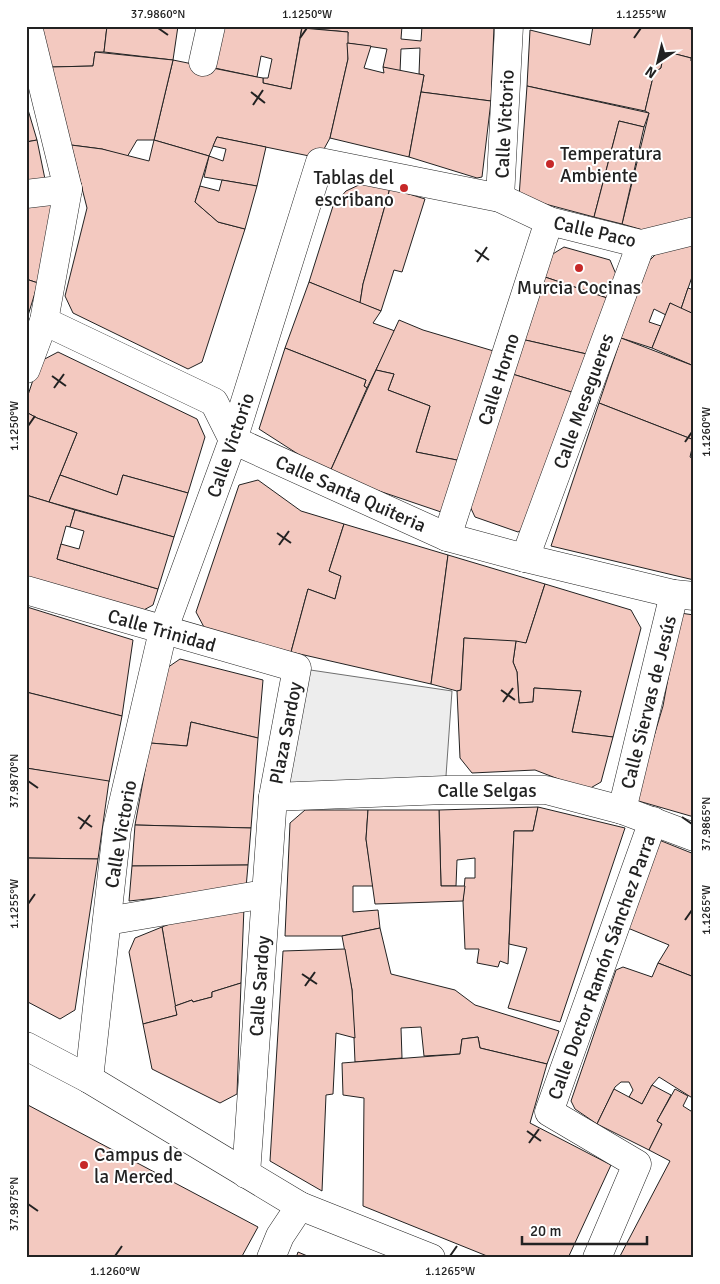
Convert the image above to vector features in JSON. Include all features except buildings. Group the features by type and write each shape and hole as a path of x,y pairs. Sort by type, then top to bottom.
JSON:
{"street":[{"path":"26,369 44,321 68,189 28,26"},
{"path":"203,62 211,26"},
{"name":"Calle Victorio","path":"89,1079 117,829 164,631 233,440 320,162 500,198 509,26"},
{"path":"26,194 68,189"},
{"name":"Calle Paco","path":"500,198 549,221 641,244 694,231"},
{"name":"Calle Horno","path":"447,536 549,221"},
{"name":"Calle Mesegueres","path":"525,558 641,244"},
{"path":"44,321 214,402 233,440"},
{"name":"Calle Santa Quiteria","path":"233,440 447,536 525,558 684,595"},
{"name":"Calle Trinidad","path":"26,590 297,668"},
{"name":"Calle Siervas de Jesús","path":"622,810 684,595"},
{"name":"Plaza Sardoy","path":"273,798 297,668"},
{"name":"Calle Selgas","path":"273,798 445,790 546,790 622,810 694,837"},
{"name":"Calle Sardoy","path":"246,1174 273,798"},
{"name":"Calle Doctor Ramón Sánchez Parra","path":"597,1258 637,1164 549,1112 653,821"},
{"path":"106,921 265,894"},
{"path":"26,1046 89,1079 300,1206 430,1258"},
{"path":"271,1258 280,1236 300,1206"}],"shaded area":[{"path":"297,668 452,691 445,790 273,797"}],"place":[{"name":"Temperatura Ambiente","path":"550,164"},
{"name":"Tablas del escribano","path":"404,188"},
{"name":"Murcia Cocinas","path":"579,268"},
{"name":"Campus de la Merced","path":"84,1165"}]}
